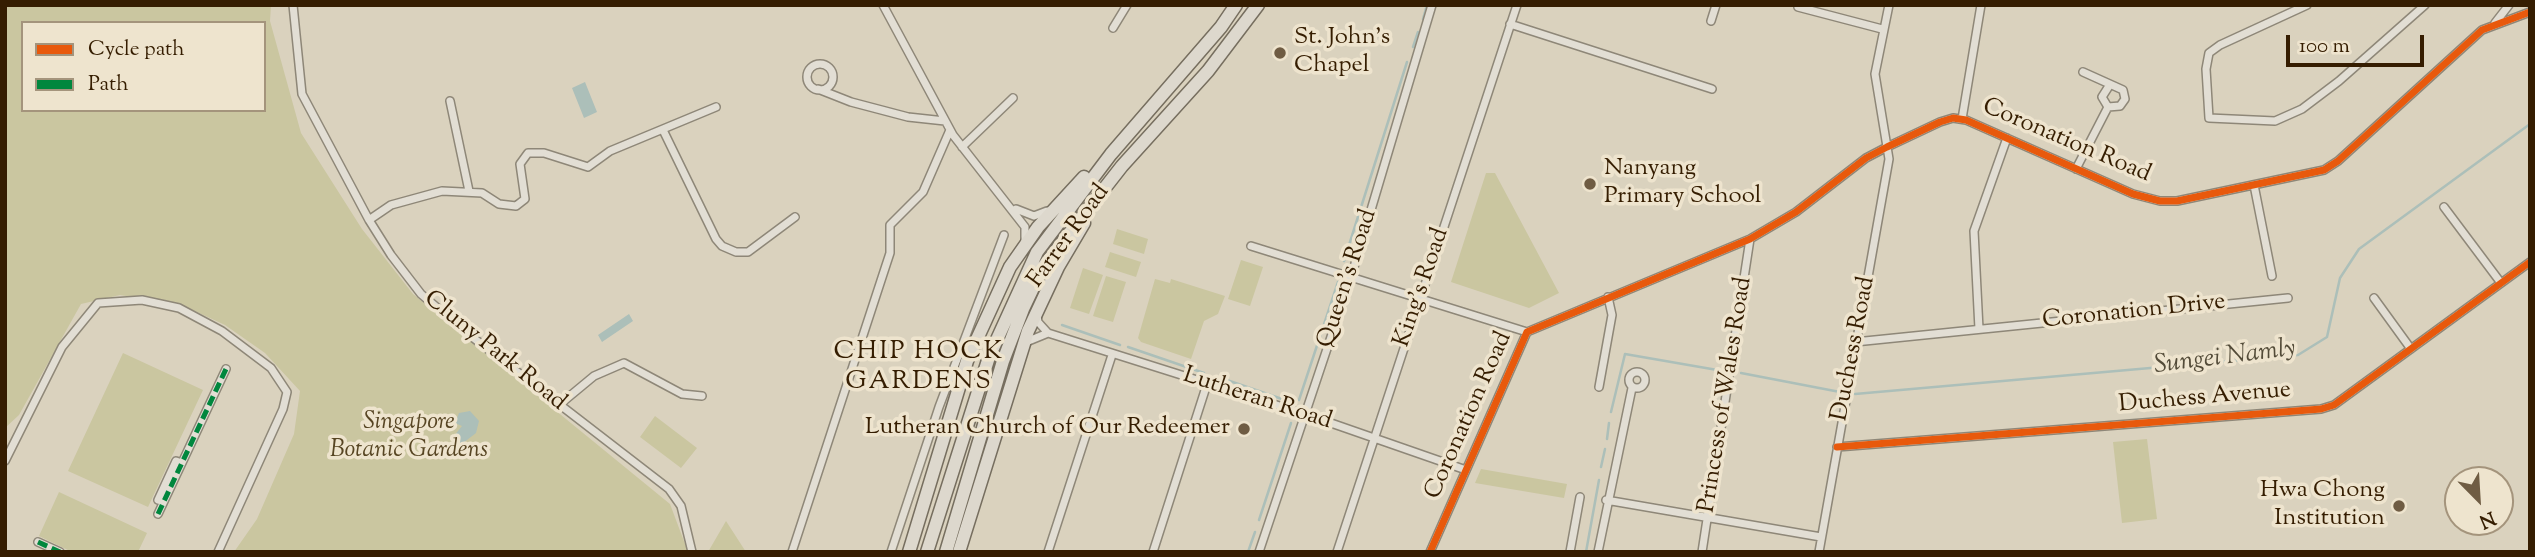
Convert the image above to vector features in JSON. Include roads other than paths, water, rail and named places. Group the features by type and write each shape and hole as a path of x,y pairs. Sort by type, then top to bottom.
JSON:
{"highway":[{"name":"Farrer Road","path":"927,552 985,370 1024,274 1060,218 1111,153 1221,27 1236,5"},
{"name":"Farrer Road","path":"946,552 1003,361 1043,267 1096,198 1208,71 1258,5"},
{"path":"909,552 967,361 1010,267 1024,243 1111,153"},
{"path":"959,552 1024,344 1058,267 1096,205 1096,198"}],"street":[{"name":"Cluny Park Road","path":"293,5 302,94 369,220 421,294 559,405 669,488 681,506 692,552"},
{"path":"886,5 944,121 962,147 1013,207 1025,227 1024,243"},
{"path":"1114,28 1126,5"},
{"name":"Queen's Road","path":"1259,552 1351,277 1432,5"},
{"path":"1711,21 1716,5"},
{"name":"Duchess Road","path":"1819,552 1889,159 1875,74 1889,5"},
{"name":"Coronation Road","path":"1962,120 1981,5"},
{"path":"2308,5 2220,45 2209,53 2206,69 2209,118 2275,121 2302,109 2339,81 2425,5"},
{"path":"2495,24 2510,5"},
{"name":"King's Road","path":"1337,552 1516,6"},
{"path":"1798,7 1882,29"},
{"name":"Coronation Road","path":"1430,552 1527,332 1750,239 1796,212 1866,159 1887,147 1940,122 1962,120 2133,194 2160,201 2254,185 2324,170 2339,161 2482,30 2530,12"},
{"path":"1510,24 1712,89"},
{"path":"842,99 835,93 828,66 812,67 808,80 818,89 842,99 908,117 944,121"},
{"path":"2083,72 2109,86"},
{"path":"818,89 828,87 833,79"},
{"name":"Coronation Road","path":"2109,86 2120,88 2125,99 2117,108 2108,107 2102,97 2109,86"},
{"path":"962,147 1013,98"},
{"path":"450,101 469,191"},
{"path":"369,220 391,205 442,191 482,193 510,208 525,199 519,168 524,155 544,153 588,167 610,151 716,107"},
{"name":"Coronation Road","path":"2076,169 2108,107"},
{"path":"663,130 722,246 746,253 795,217"},
{"path":"792,552 890,253 890,225 923,192 950,130"},
{"path":"1979,329 1974,231 2007,138"},
{"path":"2254,185 2272,276"},
{"path":"1013,207 1034,216 1059,204"},
{"path":"2444,207 2501,283"},
{"name":"Farrer Road","path":"891,552 939,407 1004,235"},
{"name":"Princess of Wales Road","path":"1702,552 1750,239"},
{"path":"1251,246 1527,332"},
{"name":"Duchess Avenue","path":"1837,447 2321,409 2334,405 2530,262"},
{"path":"1598,387 1612,315 1608,298"},
{"name":"Coronation Drive","path":"1855,342 2288,298"},
{"path":"2374,298 2411,349"},
{"path":"5,460 62,347 98,303 142,300 179,308 222,331 271,368 286,392 283,410 218,552"},
{"path":"1024,344 1048,333 1038,322 1037,312"},
{"name":"Lutheran Road","path":"1048,333 1305,414 1466,470"},
{"path":"1048,552 1112,355"},
{"path":"559,405 594,376 624,363 682,394 702,396"},
{"path":"158,514 226,369"},
{"path":"1153,552 1208,384"},
{"path":"1598,552 1606,500 1632,388"},
{"path":"158,500 176,461 182,463"},
{"path":"1570,552 1580,497"},
{"path":"1606,500 1821,537"},
{"path":"38,542 60,552"}],"waterway":[{"path":"1423,19 1427,5"},
{"path":"1413,47 1418,32"},
{"path":"1344,261 1407,62"},
{"name":"Sungei Namly","path":"1855,394 2298,355 2327,337 2340,278 2359,249 2530,124"},
{"path":"1299,400 1338,282"},
{"path":"1062,325 1120,345"},
{"path":"1128,347 1204,373"},
{"name":"Sungei Namly","path":"1611,412 1625,354 1723,371"},
{"name":"Sungei Namly","path":"1741,373 1840,392"},
{"path":"1218,377 1282,399"},
{"path":"1259,520 1291,423"},
{"name":"Sungei Namly","path":"1607,439 1609,423"},
{"name":"Sungei Namly","path":"1601,467 1605,449"},
{"name":"Sungei Namly","path":"1586,552 1599,480"},
{"path":"1248,552 1255,532"}],"place":[{"name":"St. John's Chapel","path":"1280,53"},
{"name":"Nanyang Primary School","path":"1590,184"},
{"name":"Lutheran Church of Our Redeemer","path":"1244,429"},
{"name":"Hwa Chong Institution","path":"2399,506"}],"district":[{"name":"CHIP HOCK GARDENS","path":"919,369"}],"park label":[{"name":"Singapore Botanic Gardens","path":"409,438"}]}
